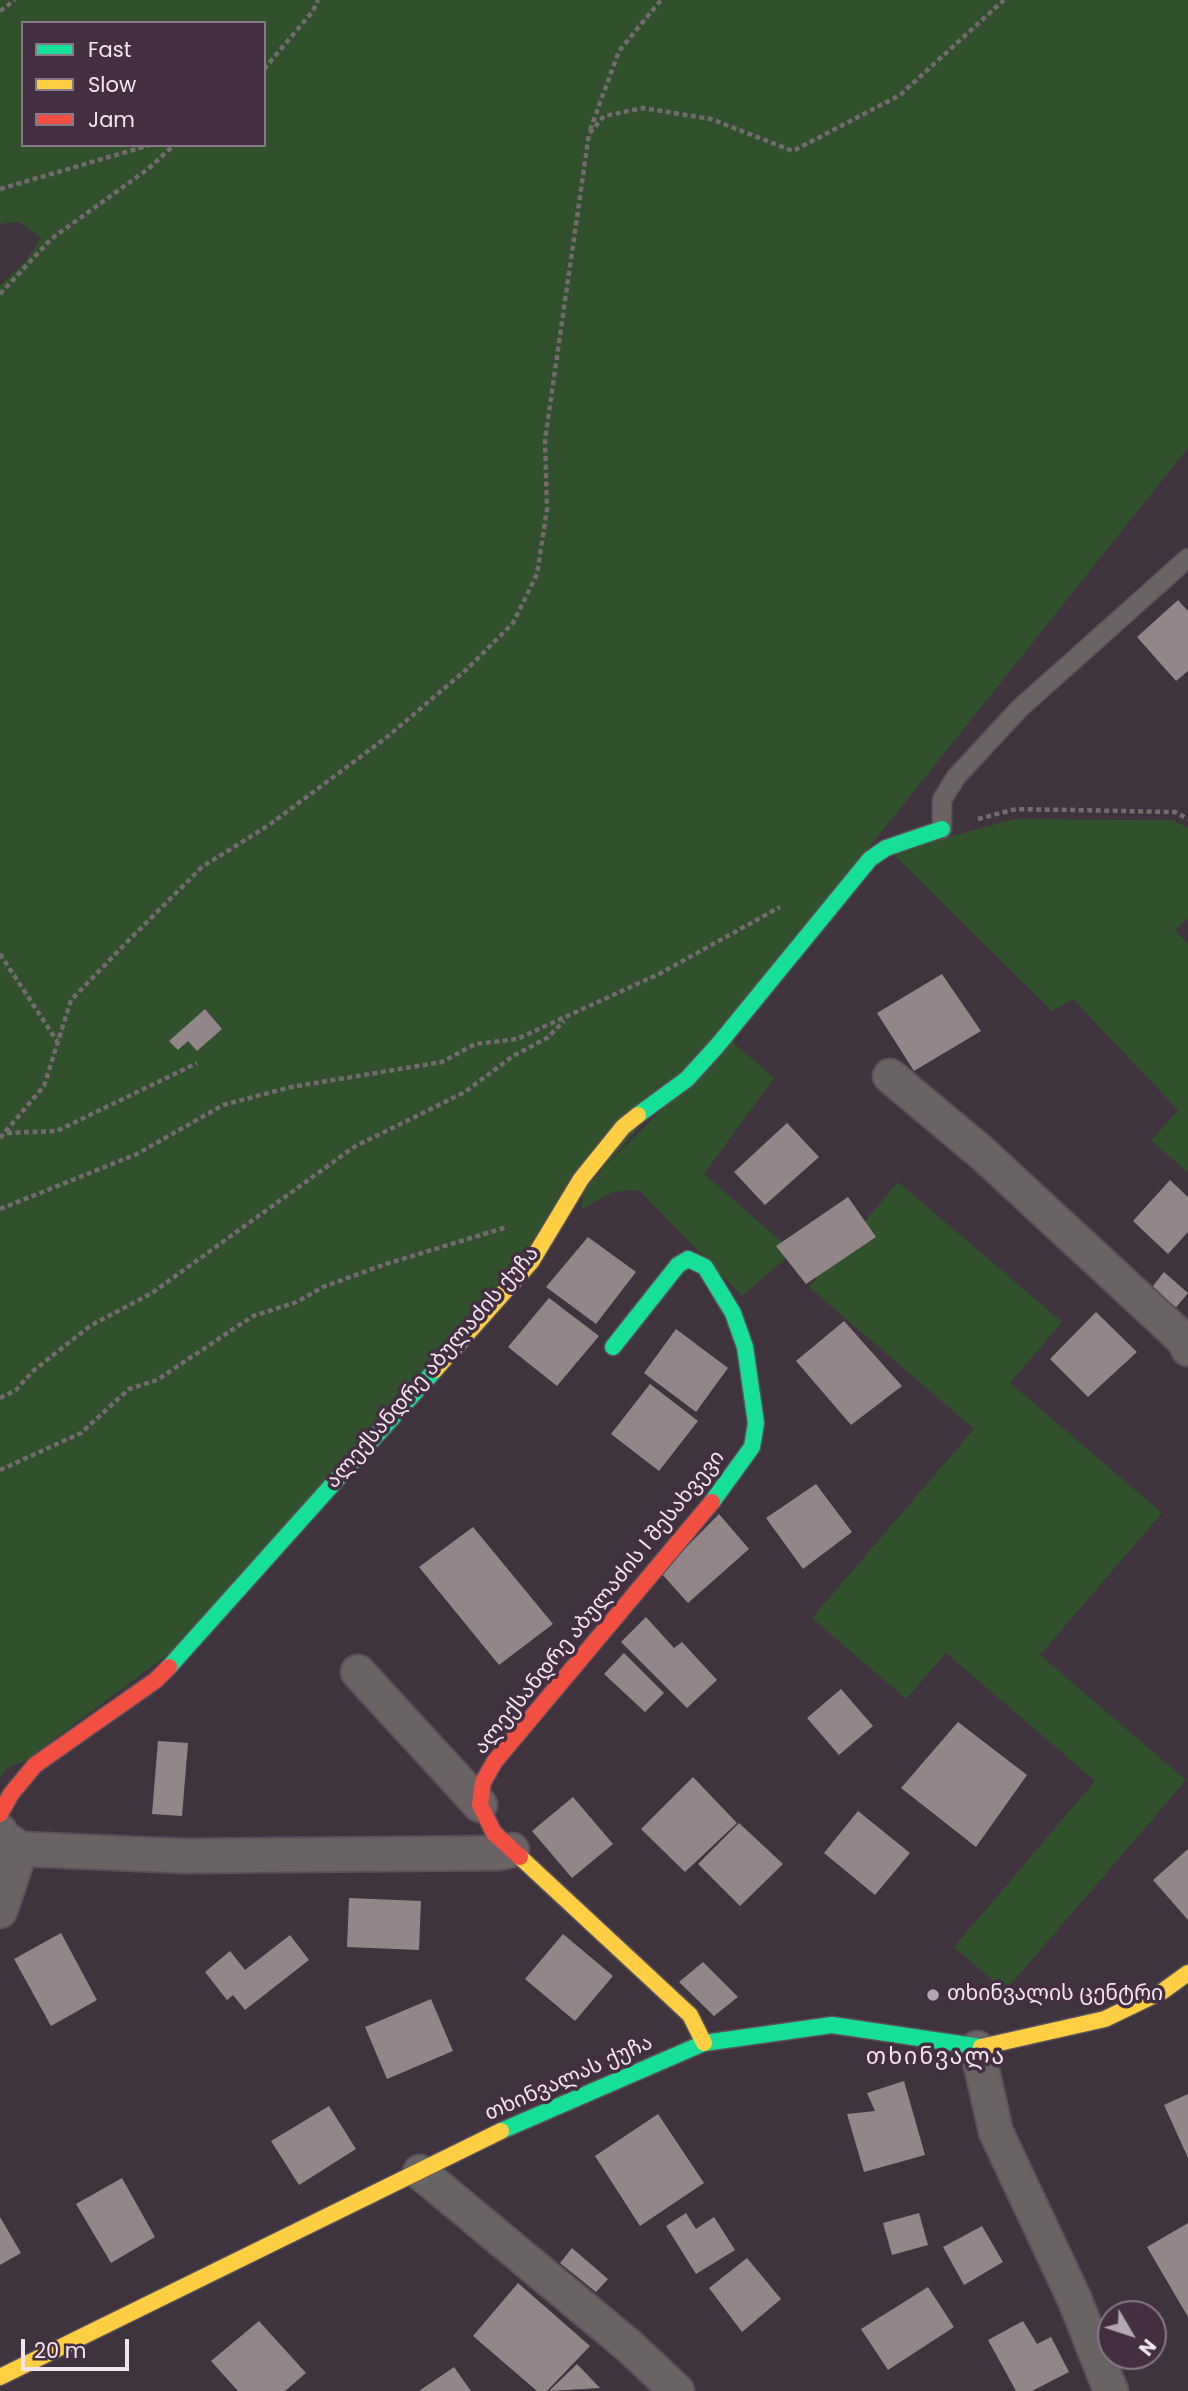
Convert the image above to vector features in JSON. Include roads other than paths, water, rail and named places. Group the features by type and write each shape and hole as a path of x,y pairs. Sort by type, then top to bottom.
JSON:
{"street":[{"name":"ალექსანდრე აბულაძის ქუჩა","path":"0,1814 11,1794 35,1765 156,1680 180,1656 531,1262 581,1179 623,1127 687,1079 710,1055 870,859 886,848 943,829"},
{"path":"890,1076 946,1120 1187,1341"},
{"name":"ალექსანდრე აბულაძის I შესახვევი","path":"480,1805 484,1783 495,1761 694,1527 752,1447 757,1423 745,1347 733,1313 705,1267 688,1259 678,1265 613,1347"},
{"path":"358,1672 480,1805 494,1833 690,2015 704,2043"},
{"path":"0,1912 10,1840 185,1856 499,1853 512,1850"},
{"name":"თხინვალას ქუჩა","path":"0,2377 519,2122 704,2043 832,2025 977,2048 1105,2019 1163,1991 1188,1973"},
{"path":"977,2048 996,2132 1073,2298 1111,2391"},
{"path":"420,2172 629,2346 677,2391"}],"lane":[{"path":"943,829 942,800 956,777 1020,708 1188,558"}],"place":[{"name":"თხინვალის ცენტრი","path":"933,1995"}],"district":[{"name":"თხინვალა","path":"936,2058"}]}
